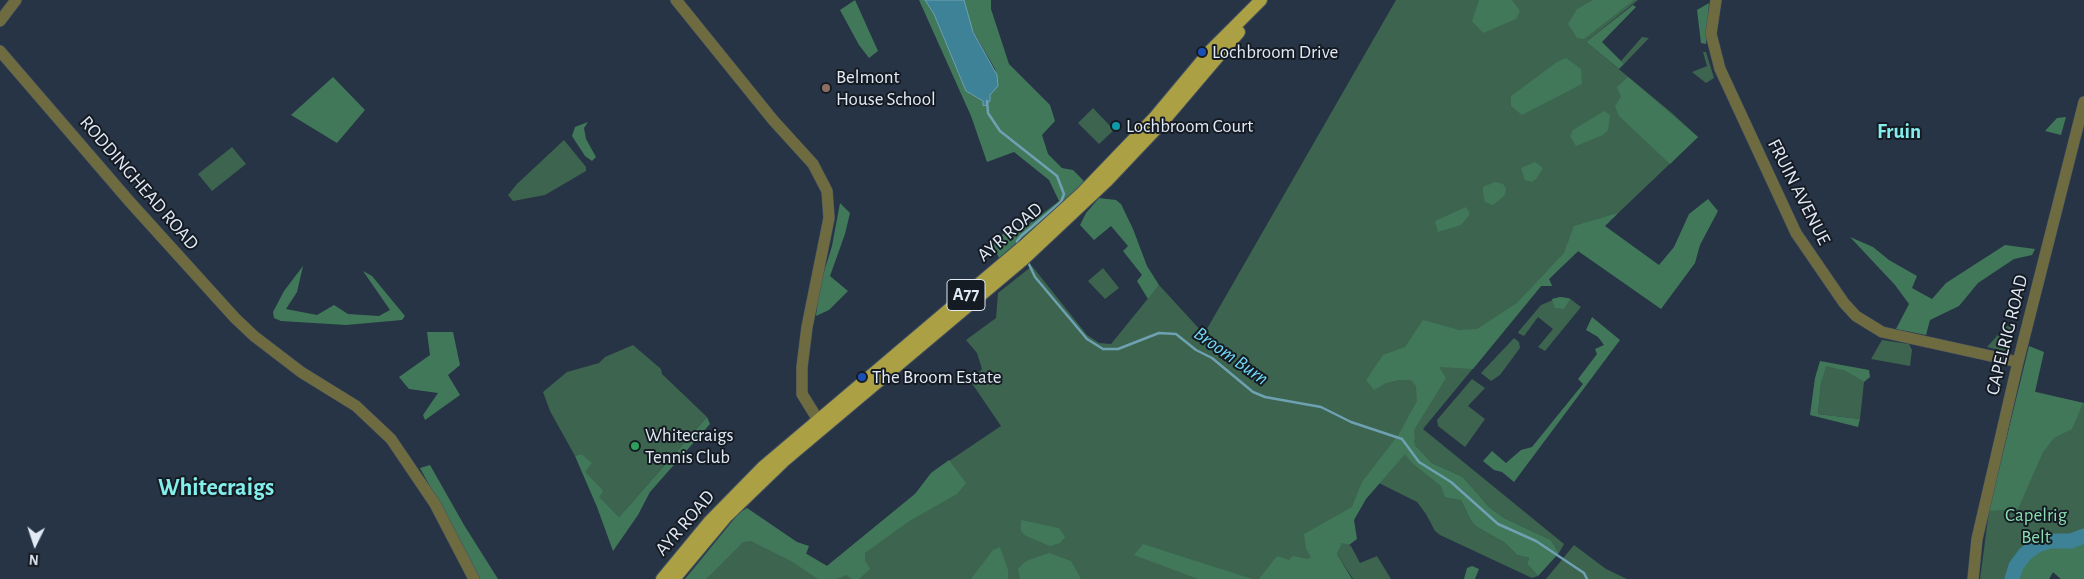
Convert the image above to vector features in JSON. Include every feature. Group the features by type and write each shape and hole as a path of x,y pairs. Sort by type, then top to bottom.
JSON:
{"main road":[{"name":"AYR ROAD","path":"982,288 1106,168 1154,118 1210,51 1261,0"},
{"name":"AYR ROAD","path":"667,578 764,466 820,424 982,288 1060,226 1160,125 1266,0"}],"street":[{"path":"0,21 16,0"},
{"path":"676,0 774,120 813,164 827,191 829,218 807,327 802,367 802,394 820,424"},
{"name":"FRUIN AVENUE","path":"1716,0 1711,34 1720,70 1796,233 1844,302 1856,316 1882,332 2018,362"},
{"name":"RODDINGHEAD ROAD","path":"0,51 216,299 254,336 301,372 356,406 391,439 435,504 474,579"},
{"name":"CAPELRIG ROAD","path":"1973,579 1978,539 2018,362 2084,102"}],"green space":[{"path":"855,0 878,51 869,58 859,45 840,10"},
{"path":"919,0 925,0 934,14 966,91 983,101 983,106 990,101 990,95 998,82 995,69 970,26 964,0 991,0 991,9 1009,64 1050,105 1055,121 1042,135 1048,154 1062,168 1073,170 1084,183 999,258 992,243 1009,229 1023,229 1059,201 1049,180 1014,152 987,162 971,116"},
{"path":"1396,0 1638,0 1586,42 1698,137 1549,279 1552,286 1541,286 1423,429 1564,544 1559,553 1551,540 1504,518 1489,507 1463,477 1432,463 1415,445 1415,440 1323,550 1341,579 688,579 739,513 827,566 915,494 937,469 1001,426 971,382 982,369 977,353 966,340 996,318 998,293 1032,266 1087,335 1099,343 1111,344 1159,285 1204,334"},
{"path":"1479,0 1512,0 1520,11 1516,19 1483,33 1472,21"},
{"path":"1593,0 1634,0 1584,39 1577,38 1568,24 1577,9"},
{"path":"1709,3 1706,44 1701,43 1697,10"},
{"path":"1633,5 1636,7 1602,42 1624,64 1619,69 1586,42"},
{"path":"1642,37 1649,38 1624,64 1621,61"},
{"path":"1703,52 1706,52 1714,78 1706,83 1692,72 1707,66"},
{"path":"1566,58 1581,69 1582,84 1522,115 1511,106 1511,96 1557,62"},
{"path":"333,77 365,110 337,143 291,115"},
{"path":"1628,77 1698,137 1670,164 1619,116 1615,106 1621,97 1617,87"},
{"path":"1093,108 1114,130 1099,144 1078,123"},
{"path":"1604,111 1610,115 1608,130 1603,135 1576,146 1570,136 1573,130"},
{"path":"2066,117 2061,135 2045,131 2057,118"},
{"path":"588,122 584,128 586,139 596,157 592,161 585,156 572,136 575,127"},
{"path":"564,140 586,167 586,171 545,195 513,201 508,195 517,184"},
{"path":"232,147 246,164 212,191 198,174"},
{"path":"1535,162 1543,168 1532,182 1525,180 1521,168"},
{"path":"1495,182 1503,184 1506,189 1505,195 1493,205 1485,202 1483,187"},
{"path":"1099,198 1116,200 1121,204 1147,266 1159,285 1148,299 1137,281 1142,275 1123,251 1128,246 1111,226 1094,240 1080,225 1086,213"},
{"path":"1708,199 1718,211 1700,245 1695,263 1661,309 1578,251 1549,279 1552,286 1541,286 1473,369 1439,367 1446,378 1414,430 1415,445 1432,463 1463,477 1489,507 1504,518 1551,540 1559,553 1538,576 1527,564 1529,558 1517,555 1505,543 1477,527 1471,521 1461,500 1445,497 1441,486 1412,463 1405,454 1366,499 1354,520 1357,539 1349,545 1342,543 1337,554 1352,579 1259,579 1277,556 1289,560 1293,556 1308,559 1311,557 1306,549 1304,534 1352,507 1362,482 1399,434 1417,401 1416,386 1411,380 1398,380 1386,383 1374,390 1366,380 1383,355 1405,347 1423,320 1459,330 1477,329 1517,303 1564,253 1574,226 1618,213 1605,226 1659,265 1674,247 1689,214"},
{"path":"840,203 850,213 845,234 830,276 848,291 829,310 816,316 819,288 832,246"},
{"path":"1466,207 1470,214 1461,225 1438,232 1435,221"},
{"path":"1850,237 1873,247 1889,260 1917,276 1912,288 1932,299 1946,283 2005,245 2035,249 2032,255 2014,259 1978,283 1959,306 1930,320 1926,335 1896,329 1909,304 1895,285"},
{"path":"303,266 297,292 286,309 317,315 334,305 348,314 379,316 390,310 363,271 372,276 405,316 402,320 346,325 281,321 274,318 273,312 284,291"},
{"path":"1103,268 1119,288 1105,299 1088,281"},
{"path":"1560,297 1569,298 1581,307 1545,351 1538,347 1553,329 1538,317 1524,336 1518,333 1541,305"},
{"path":"1560,297 1570,299 1564,309 1555,308 1552,299"},
{"path":"1592,317 1620,340 1514,482 1502,472 1494,470 1483,461 1492,451 1506,463 1521,450 1532,447 1583,384 1578,379 1597,354 1595,349 1604,345 1598,337 1586,330"},
{"path":"2016,323 2009,349 2003,351 1987,347 2005,327"},
{"path":"427,332 453,332 460,365 448,375 460,395 425,420 423,415 438,393 409,389 399,377 430,355"},
{"path":"1514,338 1519,342 1520,348 1500,375 1491,381 1481,373"},
{"path":"1882,340 1909,344 1912,350 1910,366 1871,359"},
{"path":"633,345 661,369 662,374 707,417 619,517 598,497 604,491 584,472 581,454 575,456 550,411 543,392 567,372 599,363 605,357"},
{"path":"2029,346 2044,352 2035,392 2083,403 2072,429 2054,438 2043,452 2018,509 1989,511"},
{"path":"1820,361 1869,370 1870,377 1864,382 1845,371 1826,366 1821,383 1818,414 1860,419 1858,427 1810,415 1815,378"},
{"path":"1825,365 1845,371 1864,382 1860,419 1818,414"},
{"path":"1472,379 1485,388 1468,406 1485,419 1465,447 1438,426 1437,420"},
{"name":"Capelrig Belt","path":"2019,388 2084,403 2084,579 2061,579 2053,572 2049,579 1980,579 1989,511"},
{"path":"707,417 710,424 650,492 638,515 613,551 575,456 581,454 592,463 585,472 604,491 599,497 619,517"},
{"path":"1405,453 1461,500 1471,521 1477,527 1505,543 1517,555 1529,558 1527,564 1538,576 1532,578 1440,535 1435,531 1417,502 1379,483"},
{"path":"949,460 966,483 957,494 908,522 865,553 865,560 870,569 859,579 852,579 846,575 837,579 818,579 791,561 751,541 743,542 706,579 685,579 739,513 747,508 797,542 809,546 806,554 827,566 915,494 931,473"},
{"path":"430,465 464,525 498,579 480,579 420,468"},
{"path":"1021,520 1059,528 1065,537 1060,543 1050,546 1026,536 1021,531"},
{"path":"2084,535 2084,579 2061,579 2053,572 2049,579 2012,579 2016,566 2025,554"},
{"path":"1342,542 1351,546 1360,563 1377,556 1391,579 1353,579 1337,554"},
{"path":"1143,544 1252,579 1198,579 1134,555"},
{"path":"1574,545 1606,569 1627,579 1546,579"},
{"path":"1000,547 1008,570 1008,579 971,579 993,550"},
{"path":"1049,553 1071,561 1081,579 1020,579 1018,569 1026,561"},
{"path":"1472,566 1479,569 1475,579 1464,579 1467,568"}],"water":[{"path":"925,0 964,0 973,32 997,75 998,86 990,95 990,101 986,105 983,106 983,101 966,91 934,14"}],"waterway":[{"name":"Broom Burn","path":"987,101 988,113 1000,131 1057,176 1064,194 1061,202 1021,236 1017,241 1018,244"},
{"name":"Broom Burn","path":"1028,262 1035,277 1087,339 1103,349 1118,349 1159,333 1176,334 1196,350 1212,358 1253,392 1265,397 1321,407 1351,422 1402,439 1419,462 1451,482 1498,524 1536,541 1584,573 1587,579"},
{"path":"2012,579 2016,566 2025,554 2037,545 2050,541 2071,541 2084,536"}],"place":[{"name":"Lochbroom Drive","path":"1202,52"},
{"name":"Belmont House School","path":"826,88"},
{"name":"Lochbroom Court","path":"1116,126"},
{"name":"The Broom Estate","path":"862,377"},
{"name":"Whitecraigs Tennis Club","path":"635,446"}],"district":[{"name":"Fruin","path":"1899,132"},
{"name":"Whitecraigs","path":"216,488"}]}
